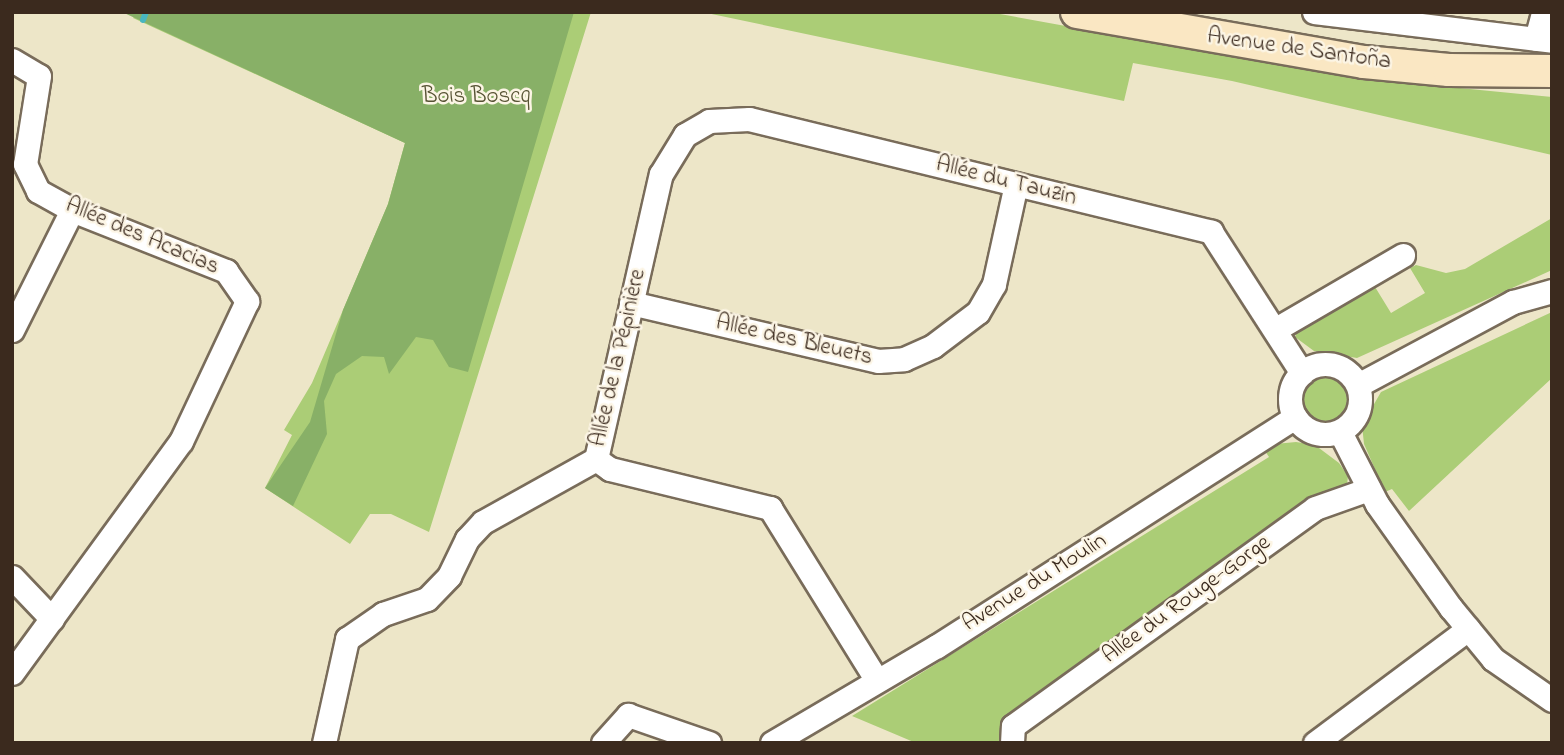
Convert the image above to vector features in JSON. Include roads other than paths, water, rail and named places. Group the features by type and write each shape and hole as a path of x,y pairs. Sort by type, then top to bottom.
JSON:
{"main road":[{"name":"Avenue de Santoña","path":"1077,12 1364,62 1543,75"}],"street":[{"path":"1314,12 1544,40 1543,12"},
{"name":"Allée des Acacias","path":"12,60 39,76 25,164 38,191 72,210 226,271 247,300 181,442 12,673"},
{"name":"Allée du Tauzin","path":"661,174 685,135 709,121 749,119 1211,232 1302,373"},
{"name":"Allée de la Pépinière","path":"324,743 347,639 383,614 427,599 449,576 467,539 483,522 596,459 661,174"},
{"name":"Allée des Bleuets","path":"631,303 878,361 904,359 933,346 978,312 994,284 1016,184"},
{"path":"12,330 72,210"},
{"path":"1276,329 1403,255"},
{"path":"1358,385 1513,302 1552,291"},
{"path":"1333,365 1358,385 1356,417 1340,432 1320,435 1295,417 1290,398 1302,373 1333,365"},
{"name":"Avenue du Moulin","path":"772,743 876,679 937,646 1295,417"},
{"path":"1340,432 1369,489 1468,629 1493,659 1552,700"},
{"path":"596,459 610,469 770,508 876,679"},
{"name":"Allée du Rouge-Gorge","path":"1013,734 1315,508 1369,489"},
{"path":"12,577 52,620"},
{"path":"1315,743 1468,629"},
{"path":"603,743 628,715 709,743"}],"waterway":[{"path":"143,20 146,12"}],"park label":[{"name":"Bois Boscq","path":"476,97"}]}
